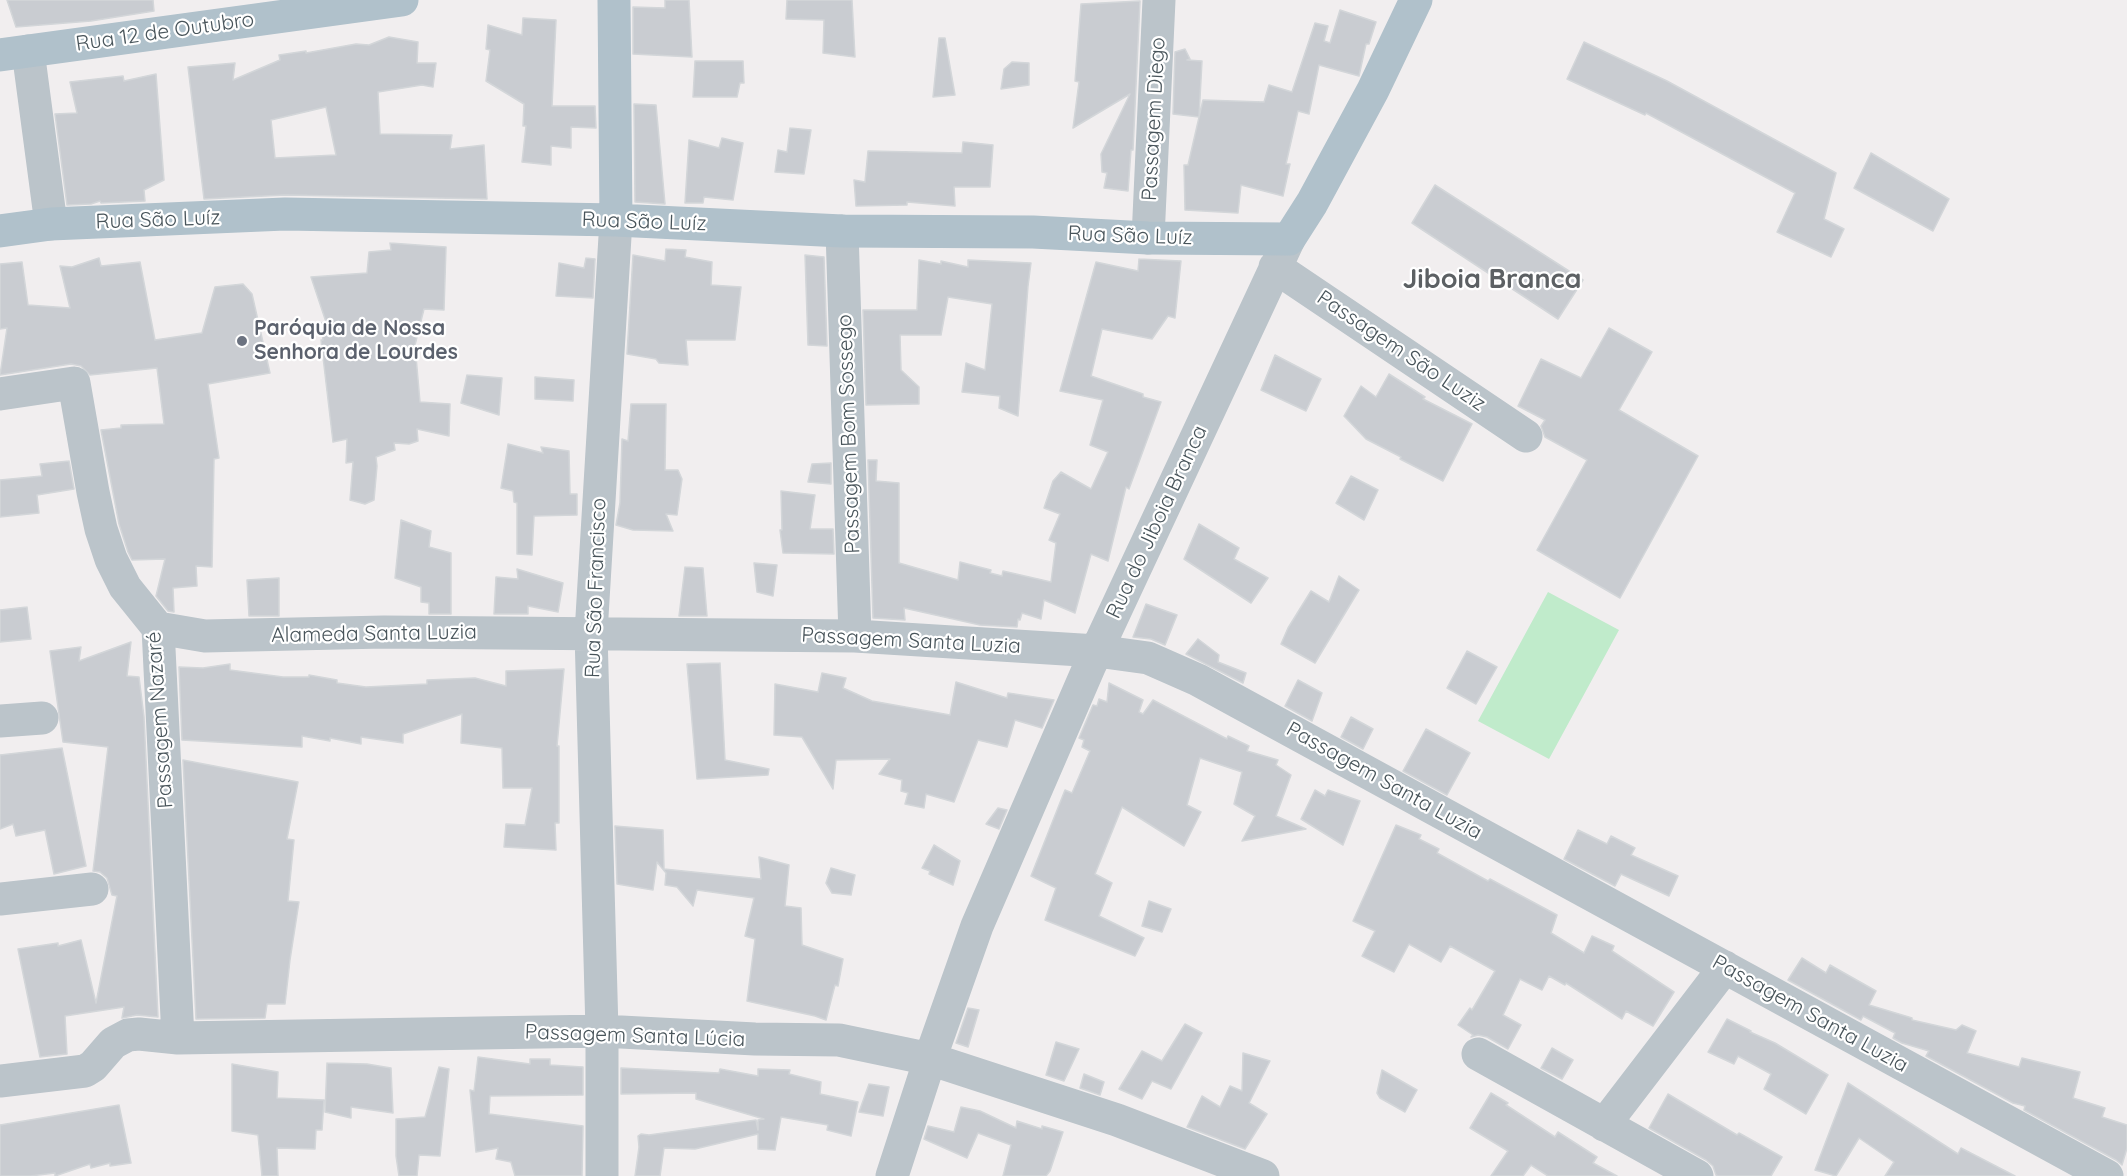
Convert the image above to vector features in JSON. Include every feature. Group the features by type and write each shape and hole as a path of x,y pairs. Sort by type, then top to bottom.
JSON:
{"main road":[{"name":"Rua 12 de Outubro","path":"14,53 402,0"},
{"name":"Rua São Francisco","path":"614,0 616,220"},
{"name":"Rua do Jiboia Branca","path":"1282,253 1312,203 1373,90 1416,0"},
{"name":"Rua São Luíz","path":"0,231 51,224 285,214 616,220 842,231 1033,232 1148,238 1282,253"}],"street":[{"name":"Passagem Diego","path":"1148,238 1160,0"},
{"path":"14,53 51,224"},
{"name":"Rua São Francisco","path":"602,1176 602,1032 591,633 616,220"},
{"name":"Passagem Bom Sossego","path":"842,231 855,636"},
{"name":"Passagem São Luziz","path":"1282,253 1526,436"},
{"name":"Rua do Jiboia Branca","path":"892,1176 976,926 1097,651 1282,253"},
{"name":"Passagem Nazaré","path":"0,394 74,383 93,492 101,529 111,559 125,586 158,628 178,1038"},
{"name":"Alameda Santa Luzia","path":"158,628 204,636 384,632 591,633"},
{"name":"Passagem Santa Luzia","path":"591,633 855,636 1097,651 1148,658 1198,680 2107,1176"},
{"path":"0,721 42,718"},
{"path":"0,899 92,889"},
{"path":"1605,1125 1725,967"},
{"name":"Passagem Santa Lúcia","path":"0,1081 86,1071 113,1043 128,1035 178,1038 602,1032 839,1041 930,1059 1117,1120 1229,1170 1263,1176"},
{"path":"1478,1054 1697,1176"}],"green space":[{"path":"1548,592 1619,630 1549,759 1478,721"}],"building":[{"path":"7,0 153,0 154,11 91,21 16,27"},
{"path":"665,0 689,0 692,57 633,54 633,7 665,8"},
{"path":"787,0 852,0 855,57 823,53 824,20 786,19"},
{"path":"1140,1 1133,150 1131,150 1128,191 1104,188 1107,173 1102,172 1101,154 1130,94 1073,128 1079,82 1075,81 1081,4"},
{"path":"1340,10 1376,22 1369,44 1366,44 1359,76 1319,65 1309,114 1298,111 1286,164 1290,164 1283,196 1241,185 1238,213 1185,210 1184,165 1188,165 1203,100 1264,102 1269,85 1292,92 1315,23 1328,26 1324,41 1330,43"},
{"path":"523,18 556,20 552,106 595,106 596,128 571,127 571,148 551,146 551,165 522,162 526,126 523,126 524,104 486,81 490,50 486,49 488,25 522,35"},
{"path":"389,37 418,42 417,63 436,63 433,87 422,85 378,92 380,134 452,135 450,149 484,145 487,199 285,195 204,199 188,67 235,63 233,80 280,60 279,55 306,51 306,53 356,44 369,45","holes":["326,107 336,155 275,158 271,120"]},
{"path":"939,38 945,38 955,95 933,97"},
{"path":"1584,42 1667,81 1836,173 1824,219 1844,229 1831,257 1777,232 1795,193 1646,113 1645,115 1567,79"},
{"path":"1185,49 1190,59 1187,60 1202,61 1199,117 1173,114 1175,52"},
{"path":"695,61 743,61 744,83 740,83 737,97 693,97"},
{"path":"1012,62 1029,63 1029,85 1001,89 1004,69"},
{"path":"156,74 164,180 144,190 145,201 101,203 100,201 91,204 67,205 55,114 77,113 70,82 123,76 124,81"},
{"path":"634,104 656,105 665,204 635,202"},
{"path":"790,128 811,130 804,174 775,172 778,150 787,152"},
{"path":"722,138 743,143 733,200 704,197 703,203 685,203 689,140 719,148"},
{"path":"963,142 993,145 990,187 954,187 955,206 907,202 907,205 856,206 854,180 865,182 868,151 962,153"},
{"path":"1871,153 1949,199 1933,231 1854,188"},
{"path":"1435,185 1583,280 1558,319 1412,223"},
{"path":"390,243 446,247 444,310 424,309 415,345 420,402 450,404 449,436 417,429 418,441 409,444 394,443 395,450 376,457 374,500 365,504 350,500 353,462 346,463 347,439 333,442 320,323 326,322 311,277 367,273 369,252 391,250"},
{"path":"666,249 686,250 685,257 712,262 711,285 741,287 735,340 686,340 688,365 659,363 656,359 627,354 633,255 665,261"},
{"path":"805,255 824,257 827,346 808,345"},
{"path":"99,258 101,266 140,262 155,340 202,333 215,287 243,284 252,294 270,373 208,384 219,458 214,459 212,567 196,566 197,586 173,588 174,612 168,611 156,596 165,559 132,560 128,552 119,524 101,430 121,428 121,425 164,424 157,368 90,375 81,366 71,364 0,375 7,328 0,329 0,264 22,262 28,305 70,308 60,266 72,267"},
{"path":"586,258 595,259 593,298 556,296 559,263 584,268"},
{"path":"1139,259 1181,261 1175,318 1168,316 1152,339 1102,329 1091,376 1161,402 1129,489 1126,487 1108,561 1091,554 1075,613 1044,600 1041,619 1022,613 1017,627 980,625 904,608 905,620 873,618 868,460 877,460 876,481 899,483 899,563 958,580 960,562 991,570 990,573 1002,576 1003,571 1051,582 1056,543 1049,540 1060,514 1044,508 1053,481 1061,472 1091,489 1108,452 1090,445 1103,400 1060,391 1096,262 1138,271"},
{"path":"919,260 941,264 941,261 968,267 968,260 1031,263 1018,416 999,408 1000,396 962,392 966,363 985,370 992,304 948,297 941,335 900,335 901,370 919,387 919,404 866,405 863,310 917,310"},
{"path":"1609,328 1652,352 1619,410 1698,456 1620,598 1537,550 1587,460 1545,437 1541,426 1545,420 1518,406 1541,359 1581,378"},
{"path":"1275,355 1321,379 1306,411 1261,390"},
{"path":"1389,374 1425,397 1423,399 1472,424 1443,481 1366,439 1344,416 1361,386 1376,397"},
{"path":"467,375 502,378 499,415 461,403"},
{"path":"535,377 574,380 573,401 535,399"},
{"path":"631,404 666,404 665,470 678,470 682,479 677,515 666,514 673,531 633,530 616,525 620,503 622,439 628,441"},
{"path":"508,444 543,453 541,447 569,451 570,494 577,494 577,515 534,516 532,555 517,554 517,503 514,502 513,491 501,488"},
{"path":"69,461 74,489 37,495 39,513 0,517 0,480 42,476 40,464"},
{"path":"831,463 831,484 808,482 812,464"},
{"path":"1351,476 1378,490 1364,520 1336,503"},
{"path":"781,491 815,495 810,529 833,529 834,554 783,553 780,530 782,530"},
{"path":"401,520 431,531 429,547 451,553 451,614 429,614 429,603 421,602 421,587 395,578"},
{"path":"1199,524 1239,548 1234,559 1268,578 1251,603 1184,559"},
{"path":"754,563 777,565 773,596 757,592"},
{"path":"685,567 703,568 707,616 679,616"},
{"path":"517,569 563,583 558,612 528,606 528,614 494,614 496,577 518,579"},
{"path":"1339,576 1359,590 1315,663 1281,644 1311,591 1329,602"},
{"path":"279,578 279,616 249,616 247,580"},
{"path":"1146,604 1177,615 1165,645 1151,639 1133,637"},
{"path":"27,607 31,639 0,642 0,610"},
{"path":"1198,639 1219,655 1218,662 1246,673 1243,683 1186,654"},
{"path":"131,642 127,676 139,677 144,717 158,1017 137,1015 122,1018 124,1007 65,1016 67,1054 40,1057 18,949 58,943 58,946 81,940 96,1003 117,896 112,895 107,878 100,872 93,871 108,747 63,742 50,651 81,647 79,661"},
{"path":"1467,651 1497,667 1476,704 1447,688"},
{"path":"720,663 725,760 769,769 768,775 697,779 687,664"},
{"path":"230,664 230,670 283,677 309,677 309,675 337,680 337,683 366,687 427,684 427,680 475,678 506,686 506,671 564,669 557,746 559,746 559,823 555,823 556,850 504,847 506,824 525,825 532,788 503,788 502,748 461,743 462,714 403,734 403,743 361,737 361,744 302,736 302,747 182,740 179,667 203,668"},
{"path":"822,673 846,678 843,688 872,701 950,715 956,682 1007,698 1008,693 1054,700 1042,728 1015,720 1007,747 978,740 954,802 926,794 924,808 905,804 908,793 901,791 902,780 879,774 890,759 836,760 833,789 802,737 774,735 775,684 818,692"},
{"path":"1298,680 1322,693 1312,721 1285,706"},
{"path":"1109,683 1143,700 1139,712 1143,714 1153,700 1227,739 1228,736 1249,746 1247,751 1278,760 1276,765 1291,775 1276,816 1306,829 1242,841 1255,816 1234,804 1242,772 1200,758 1187,805 1201,812 1184,846 1122,807 1095,874 1112,883 1099,916 1144,938 1135,956 1045,920 1056,888 1031,876 1065,790 1072,793 1090,751 1082,747 1084,740 1079,738 1093,705 1097,706 1099,699 1107,702"},
{"path":"1351,717 1373,729 1363,749 1341,737"},
{"path":"1426,729 1470,753 1447,795 1403,771"},
{"path":"62,748 86,866 54,874 45,830 16,836 13,824 0,829 0,755"},
{"path":"183,760 298,782 287,839 294,840 288,901 299,902 285,1004 267,1004 265,1018 196,1019"},
{"path":"1315,790 1325,796 1328,790 1360,801 1343,845 1301,819"},
{"path":"998,808 1007,810 999,829 986,824"},
{"path":"1396,825 1421,835 1419,839 1439,849 1437,853 1557,915 1551,933 1584,953 1592,936 1614,946 1612,951 1674,992 1653,1026 1626,1011 1622,1019 1566,983 1565,985 1549,976 1542,990 1520,979 1503,1015 1521,1025 1508,1049 1487,1037 1478,1035 1471,1037 1473,1035 1458,1025 1470,1008 1472,1010 1495,971 1450,946 1441,962 1409,944 1394,972 1362,956 1375,931 1353,921"},
{"path":"615,826 663,830 664,869 761,879 759,857 789,865 785,906 801,908 802,945 843,959 838,986 835,985 826,1020 747,1001 755,939 745,936 754,898 697,890 693,906 677,887 665,885 666,873 657,862 653,890 617,884"},
{"path":"1578,830 1607,844 1611,836 1635,848 1631,855 1678,876 1669,896 1621,874 1615,886 1564,859"},
{"path":"934,845 960,861 953,885 929,874 930,871 922,868"},
{"path":"831,868 855,875 851,895 832,893 826,883"},
{"path":"1149,901 1171,909 1162,932 1142,926"},
{"path":"1802,958 1826,973 1830,965 1876,991 1869,1005 1912,1018 1912,1020 1956,1030 1962,1025 1976,1031 1967,1053 2019,1067 2022,1058 2080,1072 2073,1098 2105,1108 2102,1117 2127,1125 2127,1148 2122,1165 2024,1110 2025,1106 2013,1103 1926,1056 1929,1051 1902,1043 1893,1038 1895,1033 1863,1016 1861,1020 1788,980"},
{"path":"968,1008 979,1010 968,1047 956,1043"},
{"path":"1727,1019 1775,1043 1828,1075 1806,1114 1764,1089 1771,1074 1738,1056 1734,1064 1708,1052"},
{"path":"1185,1024 1202,1033 1171,1089 1152,1081 1142,1099 1119,1089 1142,1051 1162,1061"},
{"path":"1056,1042 1079,1049 1064,1081 1046,1075"},
{"path":"1552,1048 1573,1060 1562,1079 1541,1068"},
{"path":"1243,1053 1270,1061 1249,1103 1267,1114 1245,1149 1187,1127 1202,1096 1220,1107 1230,1086 1242,1091"},
{"path":"478,1057 530,1064 530,1059 550,1059 550,1065 583,1067 583,1095 490,1096 489,1114 583,1126 582,1176 515,1176 511,1162 496,1159 498,1148 476,1152 470,1090 474,1091"},
{"path":"327,1063 367,1064 391,1068 393,1113 351,1107 351,1118 325,1112"},
{"path":"232,1064 278,1072 277,1098 324,1100 322,1130 316,1130 315,1149 277,1148 278,1176 262,1176 258,1135 232,1131"},
{"path":"439,1067 449,1069 440,1156 419,1155 417,1176 399,1176 396,1156 396,1119 425,1117"},
{"path":"621,1068 719,1073 720,1069 758,1076 758,1069 790,1070 789,1074 821,1082 820,1094 858,1102 851,1136 827,1130 828,1125 781,1117 775,1150 758,1149 758,1134 695,1149 664,1148 660,1176 635,1176 639,1147 638,1136 641,1134 649,1135 756,1120 758,1130 758,1120 764,1119 696,1099 696,1093 621,1094"},
{"path":"1382,1070 1417,1090 1405,1112 1380,1098 1377,1093"},
{"path":"1084,1074 1104,1082 1100,1095 1080,1088"},
{"path":"1848,1083 1958,1154 1961,1148 2015,1176 1885,1176 1894,1162 1859,1138 1836,1176 1815,1170"},
{"path":"869,1084 889,1087 883,1116 859,1112"},
{"path":"1491,1093 1555,1137 1558,1132 1597,1157 1593,1163 1617,1176 1548,1176 1531,1165 1523,1176 1491,1176 1508,1151 1470,1128"},
{"path":"1668,1094 1737,1135 1739,1133 1782,1157 1771,1176 1718,1176 1713,1166 1706,1160 1649,1128"},
{"path":"119,1105 131,1163 110,1166 110,1163 91,1168 90,1164 55,1176 55,1173 0,1176 0,1125"},
{"path":"961,1107 980,1111 1016,1128 1017,1121 1042,1129 1042,1126 1063,1132 1050,1171 1046,1176 1003,1176 1011,1145 978,1133 967,1158 924,1139 928,1126 954,1132"}],"place":[{"name":"Paróquia de Nossa Senhora de Lourdes","path":"242,341"}],"district":[{"name":"Jiboia Branca","path":"1492,280"}]}
